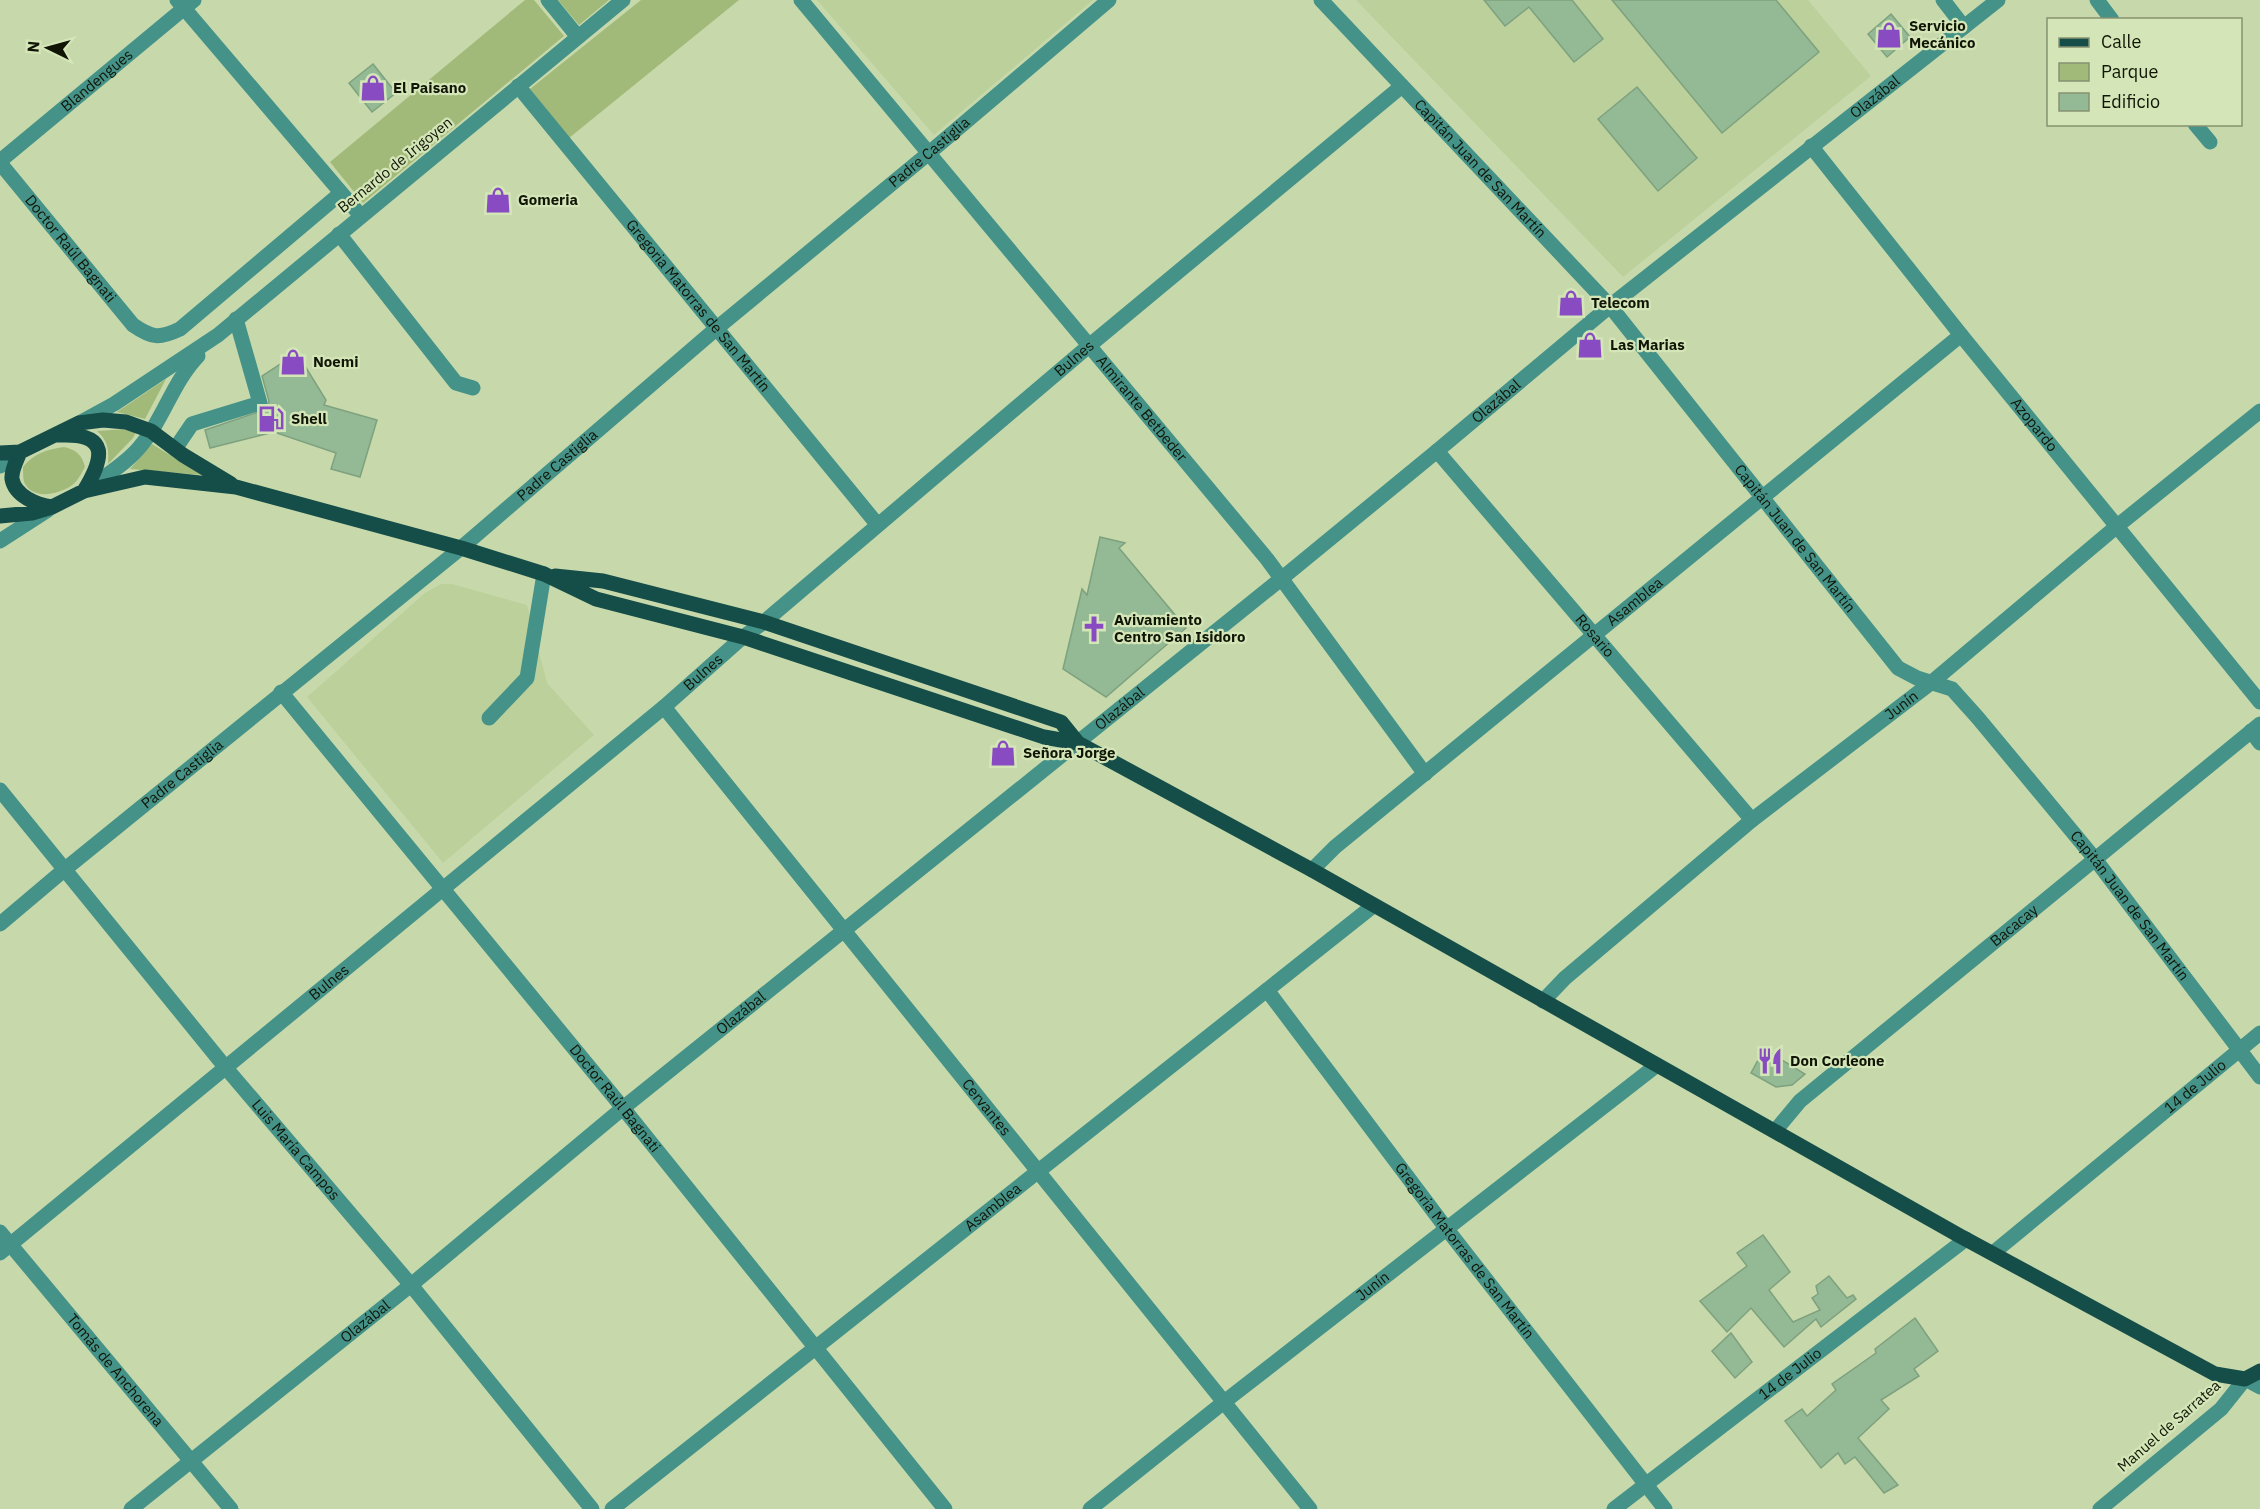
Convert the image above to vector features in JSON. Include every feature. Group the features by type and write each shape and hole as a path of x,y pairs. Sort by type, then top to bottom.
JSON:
{"main road":[{"path":"79,423 103,420 126,422 151,431 236,487"},
{"name":"Bernardo de Irigoyen","path":"20,452 79,423"},
{"path":"54,435 74,434 88,438 97,445 99,454 97,469 84,491"},
{"path":"0,453 20,452 12,479 18,491 41,506 52,507"},
{"path":"84,491 145,477 236,487 461,548 544,574 596,599 743,637 1044,737 1078,743 1312,870 1966,1239 2215,1374 2245,1380"},
{"name":"Bernardo de Irigoyen","path":"52,507 84,491"},
{"path":"0,516 32,513 52,507"},
{"path":"544,574 603,581 764,622 1061,722 1078,743"},
{"name":"Manuel de Sarratea","path":"2245,1380 2260,1371"}],"street":[{"path":"548,0 578,37"},
{"name":"Bernardo de Irigoyen","path":"84,491 139,448 151,431 179,379 218,335 623,0"},
{"name":"Almirante Betbeder","path":"801,0 1267,559 1425,774"},
{"name":"Padre Castiglia","path":"0,924 461,548 717,328 929,153 1109,0"},
{"name":"Capitán Juan de San Martín","path":"1321,0 1610,306 1898,668 1952,689 2095,859 2260,1077"},
{"path":"1943,0 1964,27"},
{"name":"Olazábal","path":"131,1509 411,1285 623,1108 1281,579 1610,306 1998,0"},
{"path":"2097,0 2110,18"},
{"path":"185,3 361,216"},
{"name":"Blandengues","path":"0,162 185,3"},
{"name":"Gregoria Matorras de San Martín","path":"519,86 877,524"},
{"name":"Bulnes","path":"3,1243 226,1068 664,707 743,637 764,622 1090,345 1402,87"},
{"path":"2197,126 2210,142"},
{"name":"Azopardo","path":"1811,146 1961,336 2260,702"},
{"name":"Doctor Raúl Bagnati","path":"0,162 134,325 145,333"},
{"name":"Bernardo de Irigoyen","path":"145,333 155,337 180,329 341,193"},
{"path":"339,234 456,383 473,388"},
{"path":"175,448 192,424 260,403 236,319"},
{"name":"Bernardo de Irigoyen","path":"79,423 114,404 218,335"},
{"name":"Asamblea","path":"1312,870 1335,847 1593,633 1961,336"},
{"name":"Junín","path":"1543,1001 1565,978 1752,820 1932,682 2116,527 2260,411"},
{"name":"Rosario","path":"1437,451 1752,820"},
{"name":"Bernardo de Irigoyen","path":"0,466 20,452"},
{"name":"Bernardo de Irigoyen","path":"0,541 52,507"},
{"path":"489,718 527,678 544,574"},
{"name":"Doctor Raúl Bagnati","path":"281,693 623,1108 945,1509"},
{"name":"Cervantes","path":"664,707 1310,1509"},
{"name":"Bacacay","path":"1774,1131 1800,1101 2095,859 2257,733"},
{"name":"Luis María Campos","path":"0,790 226,1068 411,1285 592,1509"},
{"name":"Asamblea","path":"612,1509 1373,906"},
{"name":"Gregoria Matorras de San Martín","path":"1267,990 1446,1228 1665,1509"},
{"name":"14 de Julio","path":"1993,1253 2260,1033"},
{"name":"Junín","path":"1090,1509 1657,1065"},
{"name":"14 de Julio","path":"1614,1509 1966,1239"},
{"name":"Tomás de Anchorena","path":"3,1243 192,1460 231,1509"},
{"path":"2245,1380 2260,1387"},
{"name":"Manuel de Sarratea","path":"2100,1509 2222,1409 2245,1380"}],"shaded area":[{"path":"817,0 1093,0 934,135"},
{"path":"1356,0 1808,0 1871,76 1623,277"},
{"path":"441,584 452,584 527,605 547,683 594,735 443,863 307,697 425,593"}],"green space":[{"path":"525,0 534,0 564,36 363,203 330,162"},
{"path":"558,0 609,0 579,25"},
{"path":"641,0 739,0 569,138 530,89"},
{"path":"166,379 145,419 117,412"},
{"path":"127,429 136,432 133,438 108,464 107,446 104,438 97,431"},
{"path":"152,444 202,475 130,469"},
{"path":"64,447 78,454 84,463 85,467 76,482 65,489 45,494 39,494 28,488 24,482 23,472 23,467 27,462 41,453"}],"building":[{"path":"1484,0 1572,0 1603,39 1574,62 1529,7 1505,26"},
{"path":"1612,0 1776,0 1819,52 1722,133"},
{"name":"Servicio Mecánico","path":"1891,14 1910,37 1887,57 1868,34"},
{"name":"El Paisano","path":"373,64 396,93 372,112 349,83"},
{"path":"1637,87 1697,158 1658,191 1598,119"},
{"path":"297,353 326,400 324,405 377,420 360,477 331,469 336,453 274,432 210,448 205,430 267,409 269,401 262,376"},
{"path":"1100,537 1125,543 1119,548 1186,628 1106,697 1063,669 1082,589 1087,595"},
{"name":"Don Corleone","path":"1764,1049 1805,1074 1792,1085 1776,1087 1751,1073"},
{"path":"1763,1235 1790,1272 1769,1290 1793,1322 1820,1310 1812,1298 1818,1294 1816,1286 1829,1276 1847,1298 1853,1295 1856,1299 1821,1327 1816,1319 1784,1347 1751,1308 1727,1332 1700,1301 1747,1266 1737,1253"},
{"path":"1915,1318 1938,1351 1914,1369 1919,1376 1881,1400 1889,1409 1858,1438 1898,1485 1884,1493 1855,1457 1845,1464 1838,1453 1821,1468 1785,1421 1802,1409 1807,1416 1836,1390 1832,1384 1876,1353 1875,1349"},
{"path":"1731,1333 1752,1362 1735,1378 1712,1351"}],"place":[{"name":"Servicio Mecánico","path":"1889,35"},
{"name":"El Paisano","path":"373,88"},
{"name":"Gomeria","path":"498,200"},
{"name":"Telecom","path":"1571,303"},
{"name":"Las Marias","path":"1590,345"},
{"name":"Noemi","path":"293,362"},
{"name":"Shell","path":"271,419"},
{"name":"Avivamiento Centro San Isidoro","path":"1094,629"},
{"name":"Señora Jorge","path":"1003,753"},
{"name":"Don Corleone","path":"1770,1061"}]}
